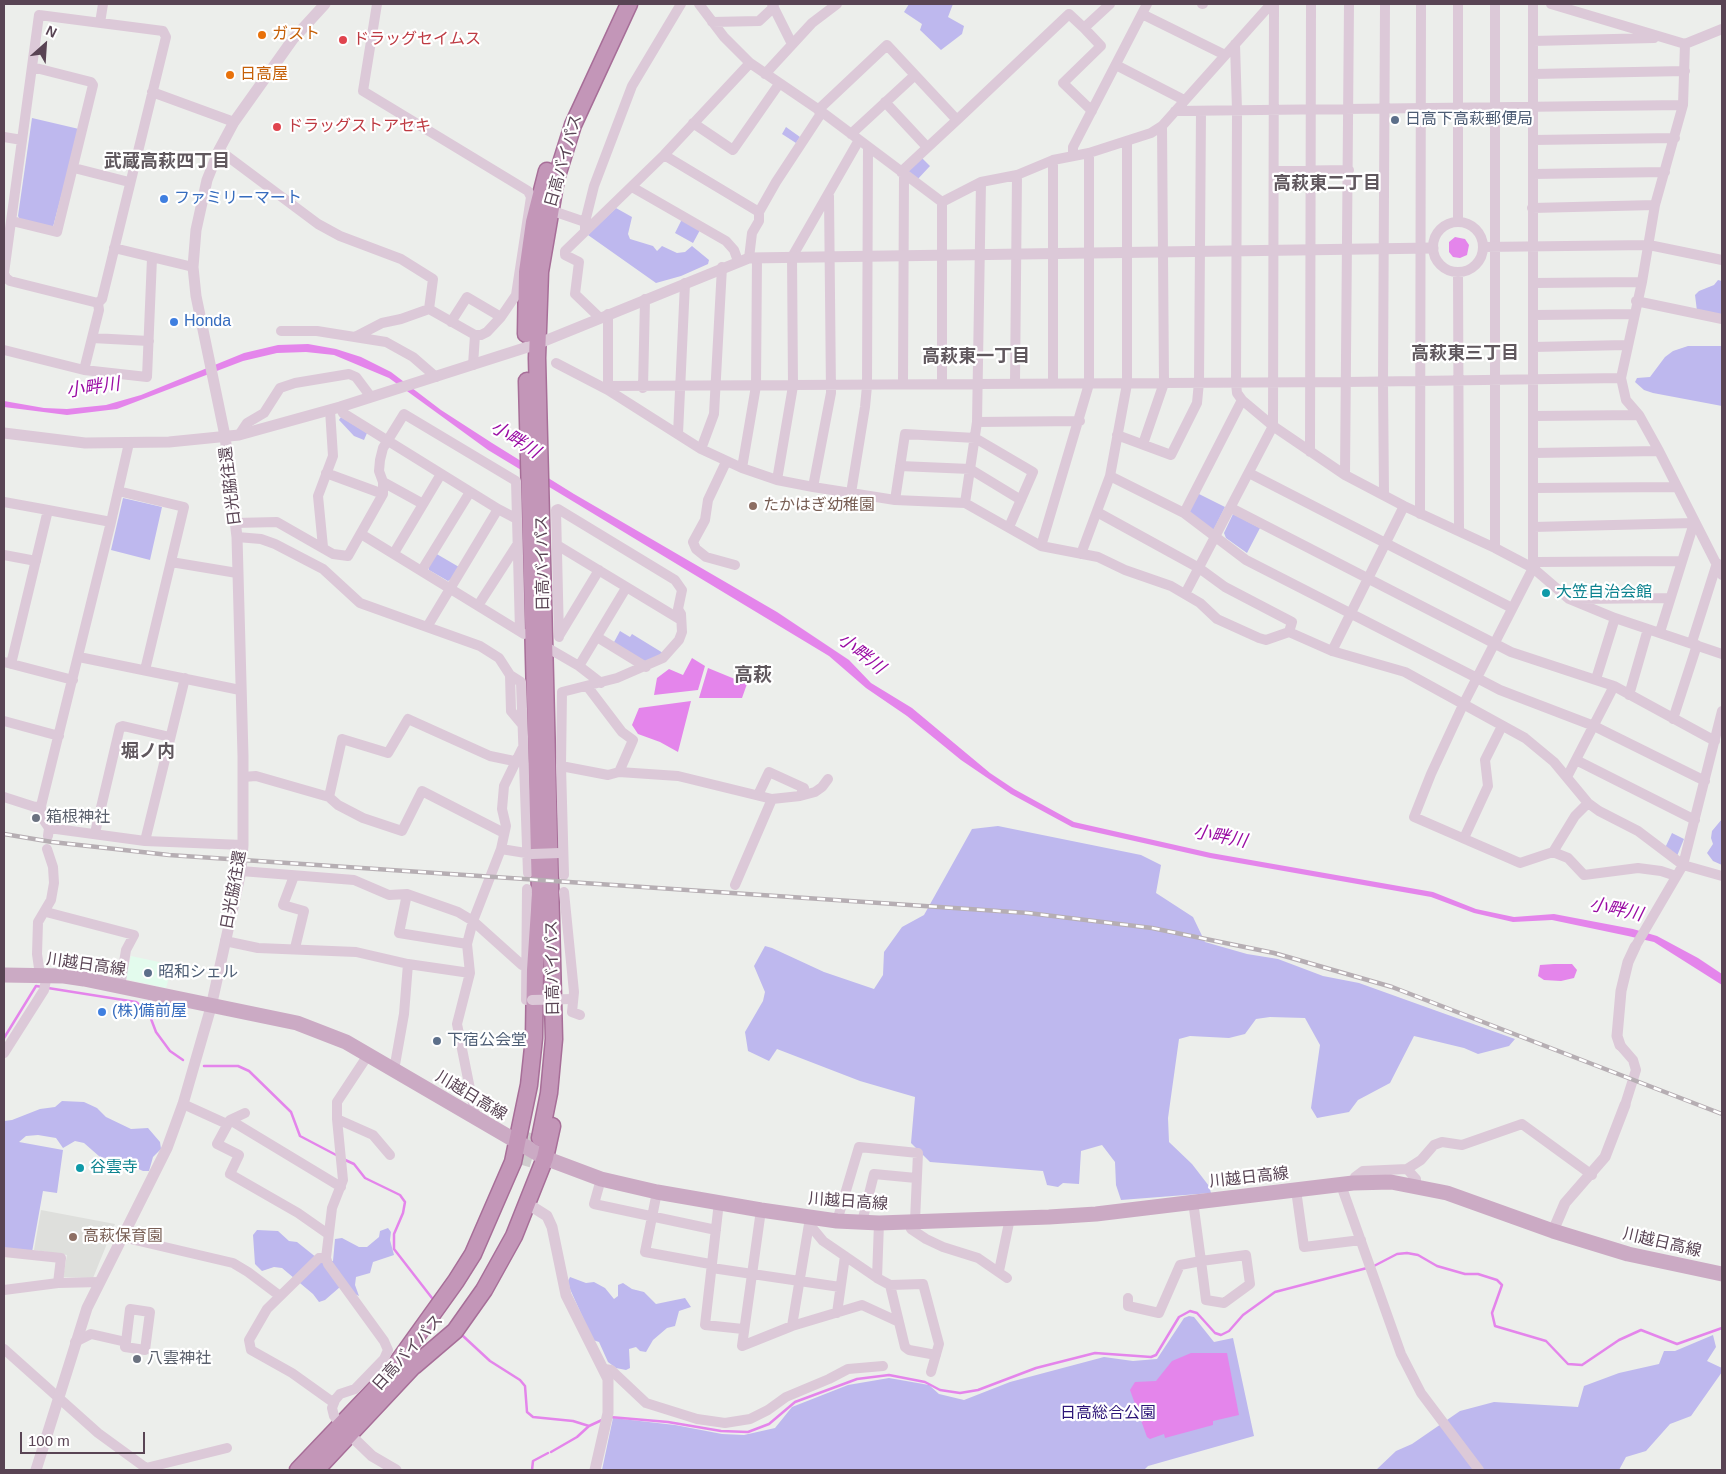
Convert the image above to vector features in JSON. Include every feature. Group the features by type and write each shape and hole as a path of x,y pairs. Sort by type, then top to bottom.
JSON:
{"highway":[{"name":"日高バイパス","path":"536,1135 549,1093 554,1039 539,896 532,639 535,488 532,345 527,272 534,222 546,174 572,97 618,4"},
{"name":"日高バイパス","path":"532,345 540,272 556,179 573,125 629,4"},
{"path":"450,1315 473,1254 513,1162 517,1144 529,1085 534,1038 539,896"},
{"path":"450,1315 484,1290 514,1236 528,1204 544,1158 558,1090 563,1039 562,987 539,896"},
{"name":"日高バイパス","path":"298,1470 346,1430 414,1366 450,1315 486,1270 508,1231 526,1168"},
{"name":"日高バイパス","path":"316,1470 390,1373 450,1315"}],"main road":[{"name":"川越日高線","path":"4,975 44,981 120,987 134,993 297,1024 346,1042 517,1144 544,1158 601,1178 658,1192 761,1210 810,1221 879,1223 1096,1214 1347,1184 1391,1182 1416,1185 1455,1196 1553,1231 1628,1254 1722,1274"}],"street":[{"path":"100,23 103,4"},
{"name":"日光脇往還","path":"36,1470 75,1342 100,1282 167,1148 183,1104 210,1007 241,871 243,777 237,537 225,436 196,296 193,267 201,202 219,150 234,122 293,39 325,4"},
{"path":"377,4 363,91 528,191 531,198 516,295 501,317 487,332 481,335 474,335 429,309"},
{"path":"585,227 594,186 632,86 681,4"},
{"path":"699,4 712,22 750,63 820,111 942,202"},
{"path":"765,74 812,22 837,4"},
{"path":"1084,28 1110,4"},
{"path":"1073,156 1073,147 1147,4"},
{"path":"942,202 981,182 1017,175 1053,160 1089,153 1151,133 1162,126 1272,4"},
{"path":"1185,594 1273,426 1274,110 1272,4"},
{"path":"1310,452 1311,4"},
{"path":"1345,475 1349,249 1349,4"},
{"path":"1384,495 1382,382 1385,4"},
{"path":"1420,514 1421,4"},
{"path":"1458,4 1458,221"},
{"path":"1495,4 1495,548"},
{"path":"1533,4 1533,568"},
{"path":"1552,4 1685,44 1722,29"},
{"path":"712,22 759,21 773,6 792,44"},
{"path":"903,384 904,255 902,173 927,147 1070,14 1101,46 1064,83 1092,111"},
{"path":"1142,14 1225,55"},
{"path":"39,15 163,31 166,37 129,182 102,299 98,303 6,278 4,273 39,15"},
{"path":"1533,41 1663,38"},
{"path":"1235,44 1237,110 1236,383 1237,393 1242,400 1273,426 1345,475 1420,514 1495,548 1533,568 1569,599 1615,618 1722,654"},
{"path":"1685,44 1683,104 1655,205 1642,282 1626,345 1621,378 1626,400 1639,415 1659,451 1694,524 1722,575"},
{"path":"742,468 756,386 748,259 752,233 759,221 759,212 776,182 820,111 887,45 957,120"},
{"path":"608,388 604,316 575,294 580,262 565,255 565,251 585,227 632,187 664,155 750,63"},
{"path":"1116,65 1184,100"},
{"path":"12,221 57,232 93,85 91,82 32,67"},
{"path":"1533,74 1685,71"},
{"path":"777,480 793,386 792,257 829,194 855,137 886,102 915,75"},
{"path":"693,123 733,150 779,84"},
{"path":"152,92 234,122"},
{"path":"886,102 927,147"},
{"path":"1175,111 1683,104"},
{"path":"1117,436 1171,455 1197,403 1200,382 1200,111"},
{"path":"1142,444 1164,383 1162,126"},
{"path":"4,138 22,140"},
{"path":"1533,140 1675,138"},
{"path":"1081,554 1110,476 1127,384 1127,141"},
{"path":"851,493 866,407 868,147"},
{"path":"219,150 329,231 401,259 433,279 429,309"},
{"path":"1041,546 1090,384 1089,153"},
{"path":"664,155 759,212"},
{"path":"1053,160 1051,254 1053,383"},
{"path":"74,168 129,182"},
{"path":"1274,171 1349,170"},
{"path":"1533,174 1665,172"},
{"path":"1015,383 1017,175"},
{"path":"965,503 978,422 981,182"},
{"path":"632,187 726,241 734,250 748,259"},
{"path":"813,488 831,386 829,194"},
{"path":"942,202 942,384"},
{"path":"1532,208 1655,205"},
{"path":"550,210 585,227"},
{"path":"1458,221 1466,222 1479,232 1483,248 1479,262 1466,271 1458,272 1450,271 1438,262 1433,248 1437,232 1443,226 1458,221"},
{"path":"1483,248 1649,245 1722,260"},
{"path":"114,248 193,267"},
{"path":"4,433 85,443 129,443 239,435 335,409 532,345 722,267 748,259 1433,248"},
{"path":"4,350 84,370 147,377 152,258"},
{"path":"701,448 714,414 717,387 722,267"},
{"path":"1458,272 1459,531"},
{"path":"1534,283 1642,282"},
{"path":"678,434 685,283"},
{"path":"451,322 467,298 501,317"},
{"path":"642,388 645,299"},
{"path":"1636,301 1722,319"},
{"path":"84,370 99,310 98,303"},
{"path":"355,337 382,323 401,319 429,309"},
{"path":"1533,315 1634,314"},
{"path":"281,330 317,331 386,342 413,357 436,377"},
{"path":"473,365 474,335"},
{"path":"92,338 149,341"},
{"path":"1533,347 1626,345"},
{"path":"556,364 608,388 701,448 726,462 742,468 777,480 813,488 895,500 965,503 1041,546 1098,557 1185,594 1200,603 1217,619 1259,638 1266,640 1289,632 1332,651 1405,672 1542,750 1588,803 1599,812 1638,832 1683,864 1722,876"},
{"path":"239,435 247,423 264,413 280,388 295,382 349,374 356,378 371,397"},
{"path":"608,388 1015,383 1382,382 1621,378"},
{"path":"1184,513 1242,400"},
{"path":"335,409 517,519"},
{"path":"323,548 318,496 333,456 335,409"},
{"path":"235,522 277,522 333,554 348,556 383,494 383,482 378,471 380,460 387,441 404,414 516,481 517,545 532,639"},
{"path":"1533,416 1639,415"},
{"path":"978,422 1080,421"},
{"path":"895,500 905,434 975,438 1033,472 1009,527"},
{"path":"129,443 79,657 41,806 44,819 48,832 95,833 145,841 243,846"},
{"path":"1533,453 1659,451"},
{"path":"726,462 708,500 705,520 693,542 696,550 706,557 735,565"},
{"path":"900,466 970,469 1021,500"},
{"path":"326,472 383,494"},
{"path":"1249,473 1512,608"},
{"path":"394,553 442,474"},
{"path":"1110,476 1184,513 1246,560 1351,614 1476,678 1594,726 1705,781"},
{"path":"383,482 423,504"},
{"path":"1533,488 1676,487"},
{"path":"118,491 184,507 145,670"},
{"path":"422,570 470,492"},
{"path":"4,502 111,522"},
{"path":"1332,651 1388,544 1404,506"},
{"path":"1231,508 1494,644 1511,652 1614,686 1715,741"},
{"path":"427,627 498,509"},
{"path":"564,875 561,766 562,692 601,683 646,666 663,658 679,640 681,620 678,609 682,590 676,580 558,509 556,510 556,545 559,637 598,570"},
{"path":"48,510 36,561 7,663 73,680"},
{"path":"1097,512 1199,568 1225,588 1292,622 1289,632"},
{"path":"1533,527 1694,524"},
{"path":"1660,632 1694,524"},
{"path":"361,534 579,666 601,683"},
{"path":"237,537 261,539 275,544 323,569 360,603 480,646 499,658 510,675 521,682 522,749 530,854 528,873"},
{"path":"479,604 517,545"},
{"path":"556,545 681,620"},
{"path":"323,569 333,554"},
{"path":"4,555 36,561"},
{"path":"1588,803 1575,816 1553,852 1520,863 1414,817 1431,774 1476,678 1533,568 1538,562 1681,561"},
{"path":"171,562 237,573"},
{"path":"1673,719 1717,563"},
{"path":"579,666 626,588"},
{"path":"1574,600 1670,598"},
{"path":"1596,679 1615,618"},
{"path":"1629,695 1648,628"},
{"path":"597,637 646,666"},
{"path":"79,657 240,690"},
{"path":"145,841 184,678"},
{"path":"587,686 622,732 633,740 619,772"},
{"path":"1567,777 1614,686"},
{"path":"1553,1231 1565,1203 1592,1174 1609,1150 1625,1105 1636,1070 1633,1060 1620,1044 1617,1036 1621,992 1628,962 1649,919 1683,864 1722,711"},
{"path":"329,797 342,739 388,753 408,718 490,756 514,761"},
{"path":"4,721 59,736"},
{"path":"95,833 120,728 123,726 170,737"},
{"path":"1464,838 1488,786 1485,760 1502,726"},
{"path":"476,1119 457,1024 470,973 467,944 473,921 501,849 504,833 502,796 514,761 522,749"},
{"path":"1576,760 1694,820"},
{"path":"561,766 608,775 619,772 678,776 772,799 800,796 815,792 828,779"},
{"path":"758,795 768,772 804,788 800,796"},
{"path":"243,777 256,776 329,797 338,805 363,818 402,832 422,791 504,833"},
{"path":"4,797 34,807 41,806"},
{"path":"735,884 772,799"},
{"path":"4,1053 44,981 37,954 38,922 46,912 51,900 54,883 53,867 47,849"},
{"path":"501,849 530,854 562,853"},
{"path":"1553,852 1568,858 1584,875 1638,868 1661,871 1676,876"},
{"path":"241,871 354,880 389,895 407,894 458,912 473,921 522,965"},
{"path":"294,876 283,905 304,912 296,948"},
{"path":"564,892 574,992 572,1012 580,1015"},
{"path":"407,894 399,933 467,944"},
{"path":"539,896 526,1000 572,999"},
{"path":"46,912 134,935 126,950 120,987"},
{"path":"225,941 258,948 296,948 356,952 408,964 470,973"},
{"path":"394,1070 404,1014 408,964"},
{"path":"368,1055 338,1102 337,1119 342,1184 332,1208 326,1258 328,1264 384,1341 388,1350 384,1359 355,1390 340,1394 332,1408 334,1416 372,1456 396,1470"},
{"path":"183,1104 229,1122 342,1184"},
{"path":"245,1113 229,1122 217,1144 239,1155 230,1174 298,1213 328,1234"},
{"path":"337,1119 373,1135 390,1155"},
{"path":"1479,1470 1421,1393 1401,1354 1361,1240 1347,1184 1363,1171 1407,1169 1421,1160 1434,1145 1442,1142 1462,1145 1522,1124 1592,1174"},
{"path":"837,1221 859,1147 918,1153 911,1228 926,1239 943,1247 978,1258 1007,1278"},
{"path":"1407,1169 1416,1179 1416,1185"},
{"path":"862,1222 874,1174 916,1178"},
{"path":"601,1178 594,1204 652,1218 716,1230"},
{"path":"1296,1190 1304,1247 1361,1240"},
{"path":"658,1192 645,1252 752,1274 840,1287"},
{"path":"1128,1298 1128,1306 1159,1313 1180,1265 1201,1261 1246,1254 1250,1284 1224,1303 1206,1300 1201,1261 1193,1201"},
{"path":"719,1202 705,1325 743,1329"},
{"path":"528,1204 547,1216 552,1227 566,1295 605,1369 610,1386 608,1413 595,1470"},
{"path":"761,1210 742,1346 792,1326 862,1305 899,1322"},
{"path":"999,1271 1010,1218"},
{"path":"810,1221 823,1240 877,1278 890,1285 923,1284 939,1344 931,1372"},
{"path":"792,1326 810,1221"},
{"path":"877,1278 879,1223"},
{"path":"122,1237 233,1263 280,1296"},
{"path":"4,1252 61,1258 58,1283"},
{"path":"837,1313 846,1256"},
{"path":"326,1258 319,1258 267,1309 249,1340 251,1350 292,1373 319,1394 334,1402"},
{"path":"4,1290 58,1283 100,1282"},
{"path":"890,1285 905,1346 909,1350 936,1355"},
{"path":"75,1342 90,1334 126,1342"},
{"path":"4,1349 98,1433 147,1469 227,1448"},
{"path":"605,1369 611,1370 646,1403 698,1419 725,1423 750,1419 768,1410 786,1397 848,1369 883,1366"}],"shaded area":[{"path":"1455,237 1465,239 1469,245 1467,255 1460,258 1453,257 1449,252 1449,242"},
{"path":"308,344 336,349 361,357 391,372 441,410 574,494 777,612 849,660 871,683 912,708 990,773 1014,789 1074,822 1211,853 1433,892 1476,909 1514,917 1554,914 1633,929 1657,936 1698,958 1722,974 1722,985 1654,942 1552,920 1513,922 1474,913 1431,897 1210,858 1072,827 1011,794 961,760 907,716 866,688 829,656 488,450 389,378 334,355 306,352 277,353 243,361 117,409 67,415 4,407 4,401 44,408 67,409 106,405 141,395 244,353 278,345"},
{"path":"692,658 705,666 698,690 654,695 657,678 669,669 683,675"},
{"path":"708,668 747,684 742,698 699,698"},
{"path":"691,701 678,752 660,742 638,734 632,725 639,708"},
{"name":"昭和シェル","path":"131,956 173,965 166,988 125,979"},
{"path":"1572,964 1577,970 1574,978 1561,981 1544,980 1538,976 1540,965"},
{"name":"高萩保育園","path":"41,1210 115,1224 93,1278 63,1277 67,1255 34,1250"},
{"path":"1191,1353 1227,1353 1239,1415 1213,1421 1213,1425 1165,1438 1164,1434 1150,1439 1147,1437 1130,1390 1135,1382 1156,1381 1172,1361"}],"green space":[{"path":"909,4 953,4 948,17 964,26 962,34 941,50 920,30 922,24 904,12"},
{"path":"32,118 79,129 53,227 20,220 18,216"},
{"path":"786,127 800,137 796,143 782,134"},
{"path":"921,157 930,166 916,181 908,171"},
{"path":"616,208 632,217 628,234 630,239 653,246 657,251 662,246 677,253 685,252 692,246 709,260 708,264 681,276 656,283 588,235"},
{"path":"682,219 700,230 693,243 675,233"},
{"path":"1718,280 1722,281 1722,317 1697,311 1695,295 1699,291 1714,285"},
{"path":"1688,346 1722,346 1722,406 1653,393 1644,390 1635,382 1637,378 1650,377 1665,357 1673,351"},
{"path":"341,417 367,433 364,440 354,436 339,420"},
{"path":"1197,493 1225,507 1213,531 1187,512"},
{"path":"123,498 162,507 150,560 111,550"},
{"path":"1233,514 1260,528 1247,553 1226,538 1224,533"},
{"path":"435,553 459,567 448,581 429,570 428,566"},
{"path":"620,631 630,637 632,634 663,653 646,663 613,644"},
{"path":"1722,819 1722,865 1713,861 1707,853 1713,844 1711,838 1712,831"},
{"path":"998,826 1141,855 1161,865 1156,893 1193,917 1205,942 1247,954 1278,959 1323,976 1359,983 1515,1039 1509,1046 1478,1054 1464,1048 1414,1036 1390,1083 1358,1100 1349,1112 1317,1118 1311,1108 1320,1045 1305,1018 1270,1017 1256,1019 1245,1034 1229,1038 1190,1036 1179,1039 1168,1118 1169,1142 1192,1164 1209,1186 1211,1193 1121,1200 1116,1185 1115,1162 1102,1145 1081,1151 1079,1184 1063,1183 1058,1187 1047,1185 1043,1171 930,1162 911,1143 915,1097 860,1081 777,1049 769,1061 748,1051 745,1032 763,1001 765,992 754,966 765,946 824,972 874,989 883,975 884,952 902,927 924,915 972,829"},
{"path":"1672,833 1684,839 1677,856 1665,848"},
{"path":"62,1101 84,1102 97,1108 106,1117 131,1129 148,1128 160,1142 161,1149 153,1157 149,1171 143,1171 132,1166 120,1165 111,1159 100,1157 84,1143 75,1141 63,1148 56,1138 38,1135 26,1136 19,1142 63,1150 57,1193 43,1191 32,1252 4,1249 4,1121 12,1120 40,1109 55,1107"},
{"path":"388,1228 391,1232 390,1240 394,1255 373,1262 370,1273 356,1277 355,1285 359,1296 340,1287 325,1300 319,1302 313,1294 282,1268 274,1267 262,1271 255,1264 253,1235 257,1230 278,1231 289,1241 297,1242 322,1262 333,1261 335,1239 342,1238 359,1247 367,1247 379,1237 380,1231"},
{"path":"570,1277 586,1283 594,1282 605,1288 614,1299 618,1296 618,1285 623,1283 632,1289 644,1292 656,1304 685,1298 691,1307 679,1311 675,1326 667,1328 653,1340 646,1352 640,1351 636,1347 629,1349 630,1368 626,1370 616,1368 608,1362 599,1342 593,1340 570,1289 568,1281"},
{"name":"日高総合公園","path":"1194,1317 1214,1342 1233,1338 1254,1436 1148,1466 1144,1470 602,1470 613,1418 675,1425 722,1434 744,1435 775,1428 792,1407 848,1385 889,1378 929,1385 939,1394 964,1400 1010,1382 1104,1357 1133,1361 1157,1359 1184,1318"},
{"path":"1713,1335 1716,1347 1707,1361 1722,1368 1722,1372 1691,1416 1670,1424 1646,1451 1626,1457 1619,1470 1376,1470 1396,1451 1412,1444 1460,1411 1494,1402 1578,1407 1584,1386 1619,1373 1659,1364 1664,1351 1675,1351"}],"waterway":[{"path":"4,1038 36,986 43,987"},
{"path":"48,988 136,1002 148,1011 156,1032 170,1051 183,1060"},
{"path":"204,1066 238,1066 249,1071 291,1112 300,1136 338,1156"},
{"path":"343,1159 354,1164 365,1178 400,1195 405,1202 403,1213 394,1234 394,1249 432,1298"},
{"path":"1372,1267 1397,1254 1407,1253 1418,1255 1437,1266 1465,1274 1478,1274 1497,1280 1502,1285 1492,1313 1495,1326 1546,1341 1568,1364 1582,1365 1619,1340 1641,1330 1677,1344 1722,1328"},
{"path":"610,1417 668,1422 721,1431 748,1432 769,1424 795,1402 857,1379 889,1375 925,1382 940,1390 960,1393 978,1390 1036,1368 1095,1353 1151,1357 1156,1355 1179,1317 1190,1311 1197,1313 1215,1333 1221,1335 1229,1331 1243,1315 1275,1292 1367,1268"},
{"path":"463,1336 490,1361 520,1380 525,1386 527,1412 533,1417 573,1421 589,1426"},
{"path":"551,1452 577,1437 589,1426 602,1420"},
{"path":"532,1470 533,1461 548,1453"}],"tunnel":[{"path":"522,1165 531,1133"}],"railway":[{"path":"4,834 52,842 169,855 1028,913 1152,928 1274,953 1392,987 1722,1114"}],"place":[{"name":"ガスト","path":"262,35"},
{"name":"ドラッグセイムス","path":"343,40"},
{"name":"日高屋","path":"230,75"},
{"name":"日高下高萩郵便局","path":"1395,120"},
{"name":"ドラッグストアセキ","path":"277,127"},
{"name":"ファミリーマート","path":"164,199"},
{"name":"Honda","path":"174,322"},
{"name":"たかはぎ幼稚園","path":"753,506"},
{"name":"大笠自治会館","path":"1546,593"},
{"name":"箱根神社","path":"36,818"},
{"name":"昭和シェル","path":"148,973"},
{"name":"(株)備前屋","path":"102,1012"},
{"name":"下宿公会堂","path":"437,1041"},
{"name":"谷雲寺","path":"80,1168"},
{"name":"高萩保育園","path":"73,1237"},
{"name":"八雲神社","path":"137,1359"}],"district":[{"name":"武蔵高萩四丁目","path":"167,162"},
{"name":"高萩東二丁目","path":"1327,184"},
{"name":"高萩東三丁目","path":"1465,354"},
{"name":"高萩東一丁目","path":"976,357"},
{"name":"高萩","path":"753,676"},
{"name":"堀ノ内","path":"148,752"}],"water label":[{"name":"小畔川","path":"93,388"},
{"name":"小畔川","path":"515,440"},
{"name":"小畔川","path":"861,654"},
{"name":"小畔川","path":"1220,837"},
{"name":"小畔川","path":"1616,910"}]}
